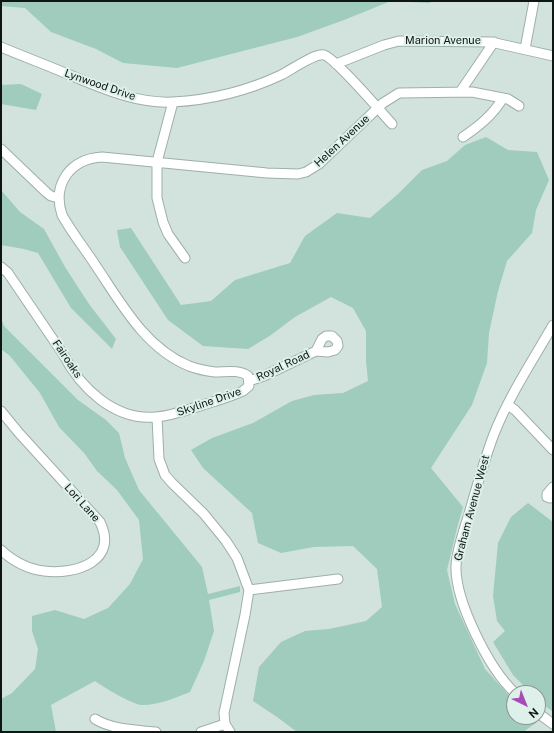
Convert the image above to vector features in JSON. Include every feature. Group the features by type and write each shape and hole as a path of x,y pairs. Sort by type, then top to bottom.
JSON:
{"street":[{"path":"525,50 534,1"},
{"name":"Marion Avenue","path":"336,64 384,45 399,41 494,42 553,56"},
{"path":"460,92 494,42"},
{"name":"Lynwood Drive","path":"1,47 106,89 146,100 173,102 226,94 249,88 281,75 320,55 328,57 336,64"},
{"path":"336,64 392,124"},
{"name":"Helen Avenue","path":"157,162 298,174 306,172 319,164 377,108 399,93 472,92 508,99 519,106"},
{"path":"463,137 487,118 497,108 503,98"},
{"path":"173,102 157,162 157,198 158,208 168,234 185,258"},
{"path":"1,149 46,193 59,198 60,190 68,174 76,165 88,159 102,158 157,162"},
{"name":"Skyline Drive","path":"59,198 59,206 65,221 133,321 152,340 168,354 188,366 210,371 244,373 248,376 249,381 247,388 238,394 174,414 157,417"},
{"name":"Fairoaks","path":"1,267 12,279 63,354 70,367 94,394 110,406 122,412 145,417 157,417"},
{"name":"Graham Avenue West","path":"508,685 497,673 470,621 460,594 456,567 460,546 494,434 508,405 553,325"},
{"name":"Royal Road","path":"249,381 264,376 316,350"},
{"path":"508,405 515,410 553,450"},
{"name":"Lori Lane","path":"1,411 19,433 100,522 106,538 102,552 92,562 79,568 64,571 46,571 29,567 12,559 1,550"},
{"path":"157,417 159,459 165,475 204,514 226,541 236,558 249,590 246,615 224,713 228,728 201,732"},
{"path":"553,487 547,494 547,497 553,497"},
{"path":"249,590 338,579"},
{"path":"95,719 113,727 156,732"}],"green space":[{"path":"1,1 391,1 297,37 177,68 123,63 96,49 51,32 25,8 1,6"},
{"path":"391,1 433,1 429,3"},
{"path":"21,84 42,94 36,110 1,104 1,85"},
{"path":"486,137 508,150 537,152 549,180 536,210 532,233 507,261 498,291 489,333 487,363 472,405 431,468 463,507 447,570 455,604 485,669 506,692 506,725 533,725 523,732 297,732 253,701 259,667 281,642 305,631 329,629 366,621 382,607 377,569 353,546 314,547 281,553 258,543 252,513 203,468 191,450 212,438 253,423 292,401 314,395 343,393 368,381 366,331 353,308 331,297 295,317 271,335 248,349 203,346 168,320 120,247 117,230 131,228 181,305 211,301 235,280 290,263 305,236 337,213 370,218 398,194 422,170 447,161 465,145"},
{"path":"1,190 20,212 44,229 65,267 89,304 116,339 112,349 71,308 38,253 1,245"},
{"path":"1,318 4,326 78,400 106,420 119,433 125,458 139,490 202,567 208,594 240,586 240,592 209,600 214,631 204,661 190,692 173,699 142,705 125,699 95,681 51,705 56,732 1,732 1,699 12,693 35,669 38,649 32,631 32,616 55,610 84,619 108,608 130,584 143,559 139,520 117,490 97,471 84,453 59,427 40,393 10,356 1,349"},
{"path":"528,503 553,522 553,712 546,706 546,685 523,685 513,675 493,642 505,631 497,621 493,596 498,543 511,517"}]}
